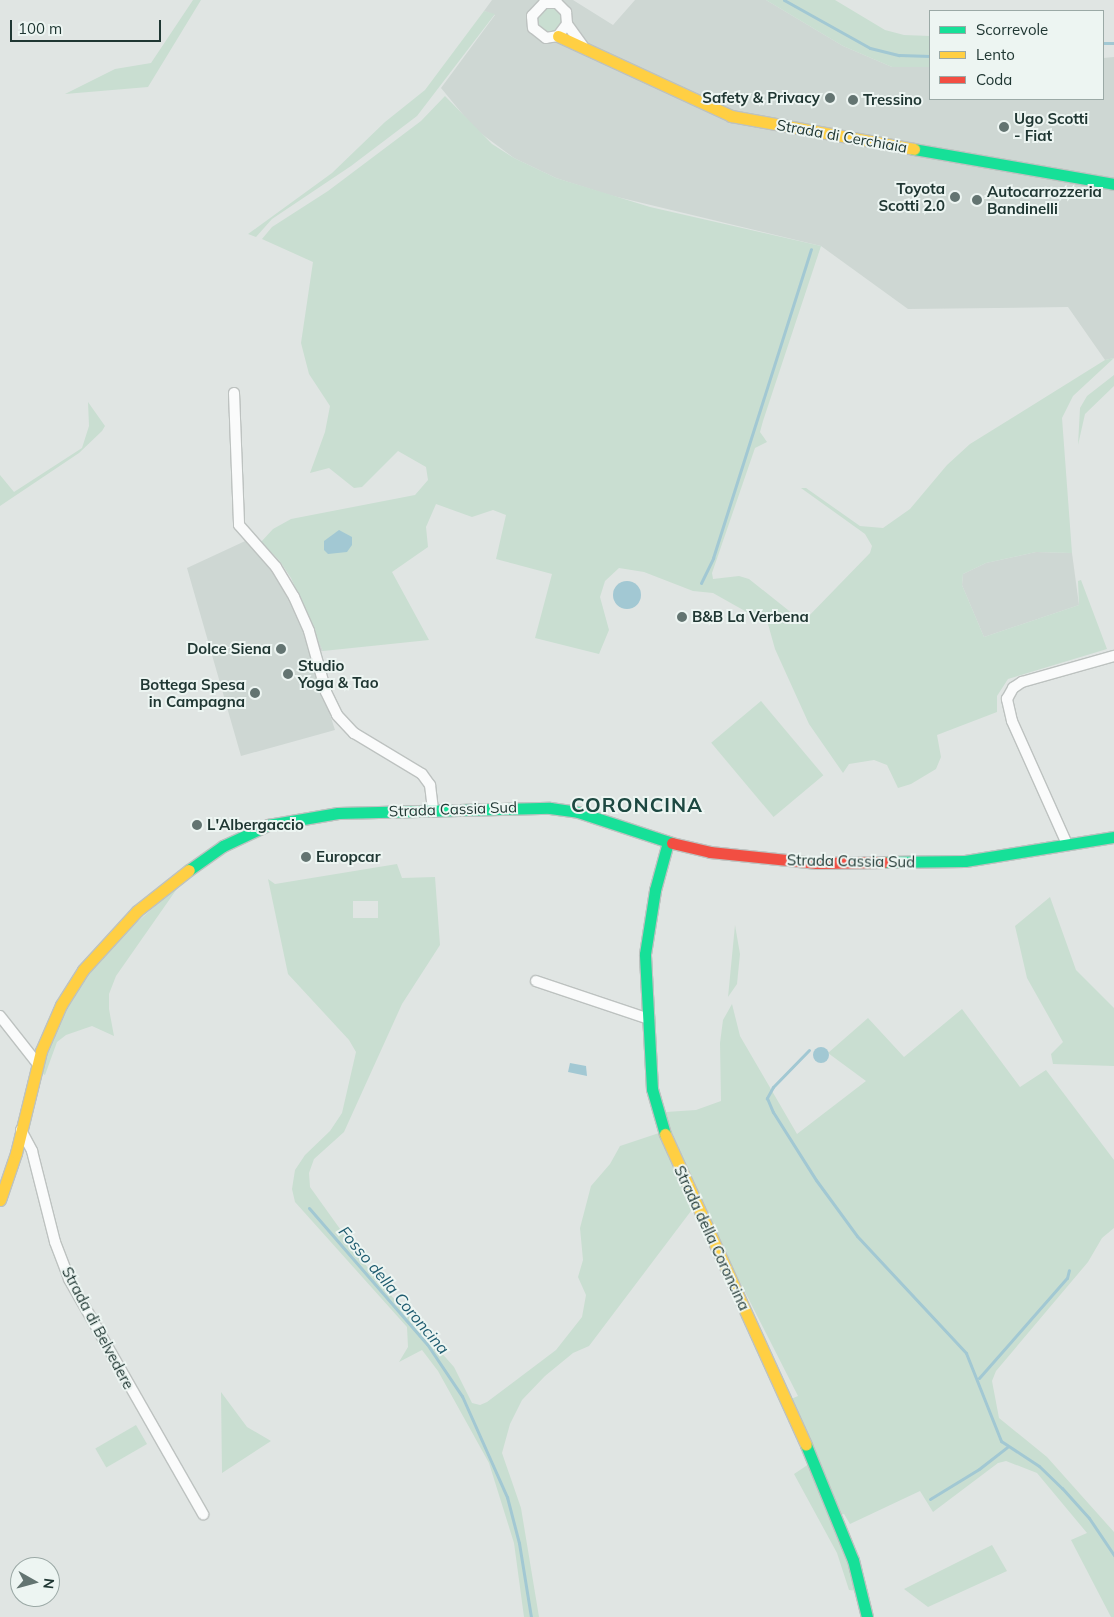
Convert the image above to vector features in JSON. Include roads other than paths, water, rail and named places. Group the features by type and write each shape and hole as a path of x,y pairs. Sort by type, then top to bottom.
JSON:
{"street":[{"name":"Strada di Cerchiaia","path":"583,46 567,24 566,12 556,3 544,3 534,10 532,22 536,32 546,38 558,36 583,46 717,111 738,118 1114,184"},
{"path":"558,36 567,24"},
{"path":"234,393 239,525 276,567 294,597 309,631 326,692 337,715 354,733 422,774 430,785 433,810"},
{"path":"1067,844 1012,721 1007,700 1013,688 1022,682 1114,656"},
{"name":"Strada Cassia Sud","path":"0,1200 21,1130 37,1063 66,995 100,948 157,894 223,846 259,828 294,819 338,813 563,809 668,842 740,857 824,863 965,861 1114,837"},
{"name":"Strada della Coroncina","path":"668,842 655,890 645,954 652,1089 661,1125 822,1480 853,1560 867,1617"},
{"path":"536,981 649,1019"},
{"path":"0,1016 37,1063"},
{"name":"Strada di Belvedere","path":"21,1130 32,1151 55,1242 71,1284 203,1514"}],"water":[{"path":"339,530 352,537 352,545 347,552 328,554 324,550 324,541"},
{"path":"627,581 637,585 641,595 637,605 627,609 617,605 613,595 617,585"},
{"path":"821,1047 827,1049 829,1055 827,1061 821,1063 815,1061 813,1055 815,1049"},
{"path":"570,1063 586,1066 587,1076 568,1072"}],"waterway":[{"path":"784,0 870,48 899,55 929,56"},
{"path":"1104,43 1114,43"},
{"path":"701,583 713,558 811,249"},
{"path":"809,1050 773,1087 767,1098 773,1112 816,1180 857,1236 966,1353 1001,1441 1039,1466 1062,1488 1089,1518 1114,1555"},
{"name":"Fosso della Coroncina","path":"309,1208 427,1344 462,1396 507,1497 519,1543 531,1617"},
{"path":"979,1378 1067,1278 1069,1270"},
{"path":"930,1499 979,1469 1007,1447"}],"place":[{"name":"Safety & Privacy","path":"830,98"},
{"name":"Tressino","path":"853,100"},
{"name":"Ugo Scotti - Fiat","path":"1004,127"},
{"name":"Toyota Scotti 2.0","path":"955,197"},
{"name":"Autocarrozzeria Bandinelli","path":"977,200"},
{"name":"B&B La Verbena","path":"682,617"},
{"name":"Dolce Siena","path":"281,649"},
{"name":"Studio Yoga & Tao","path":"288,674"},
{"name":"Bottega Spesa in Campagna","path":"255,693"},
{"name":"L'Albergaccio","path":"197,825"},
{"name":"Europcar","path":"306,857"}],"district":[{"name":"CORONCINA","path":"637,804"}]}
